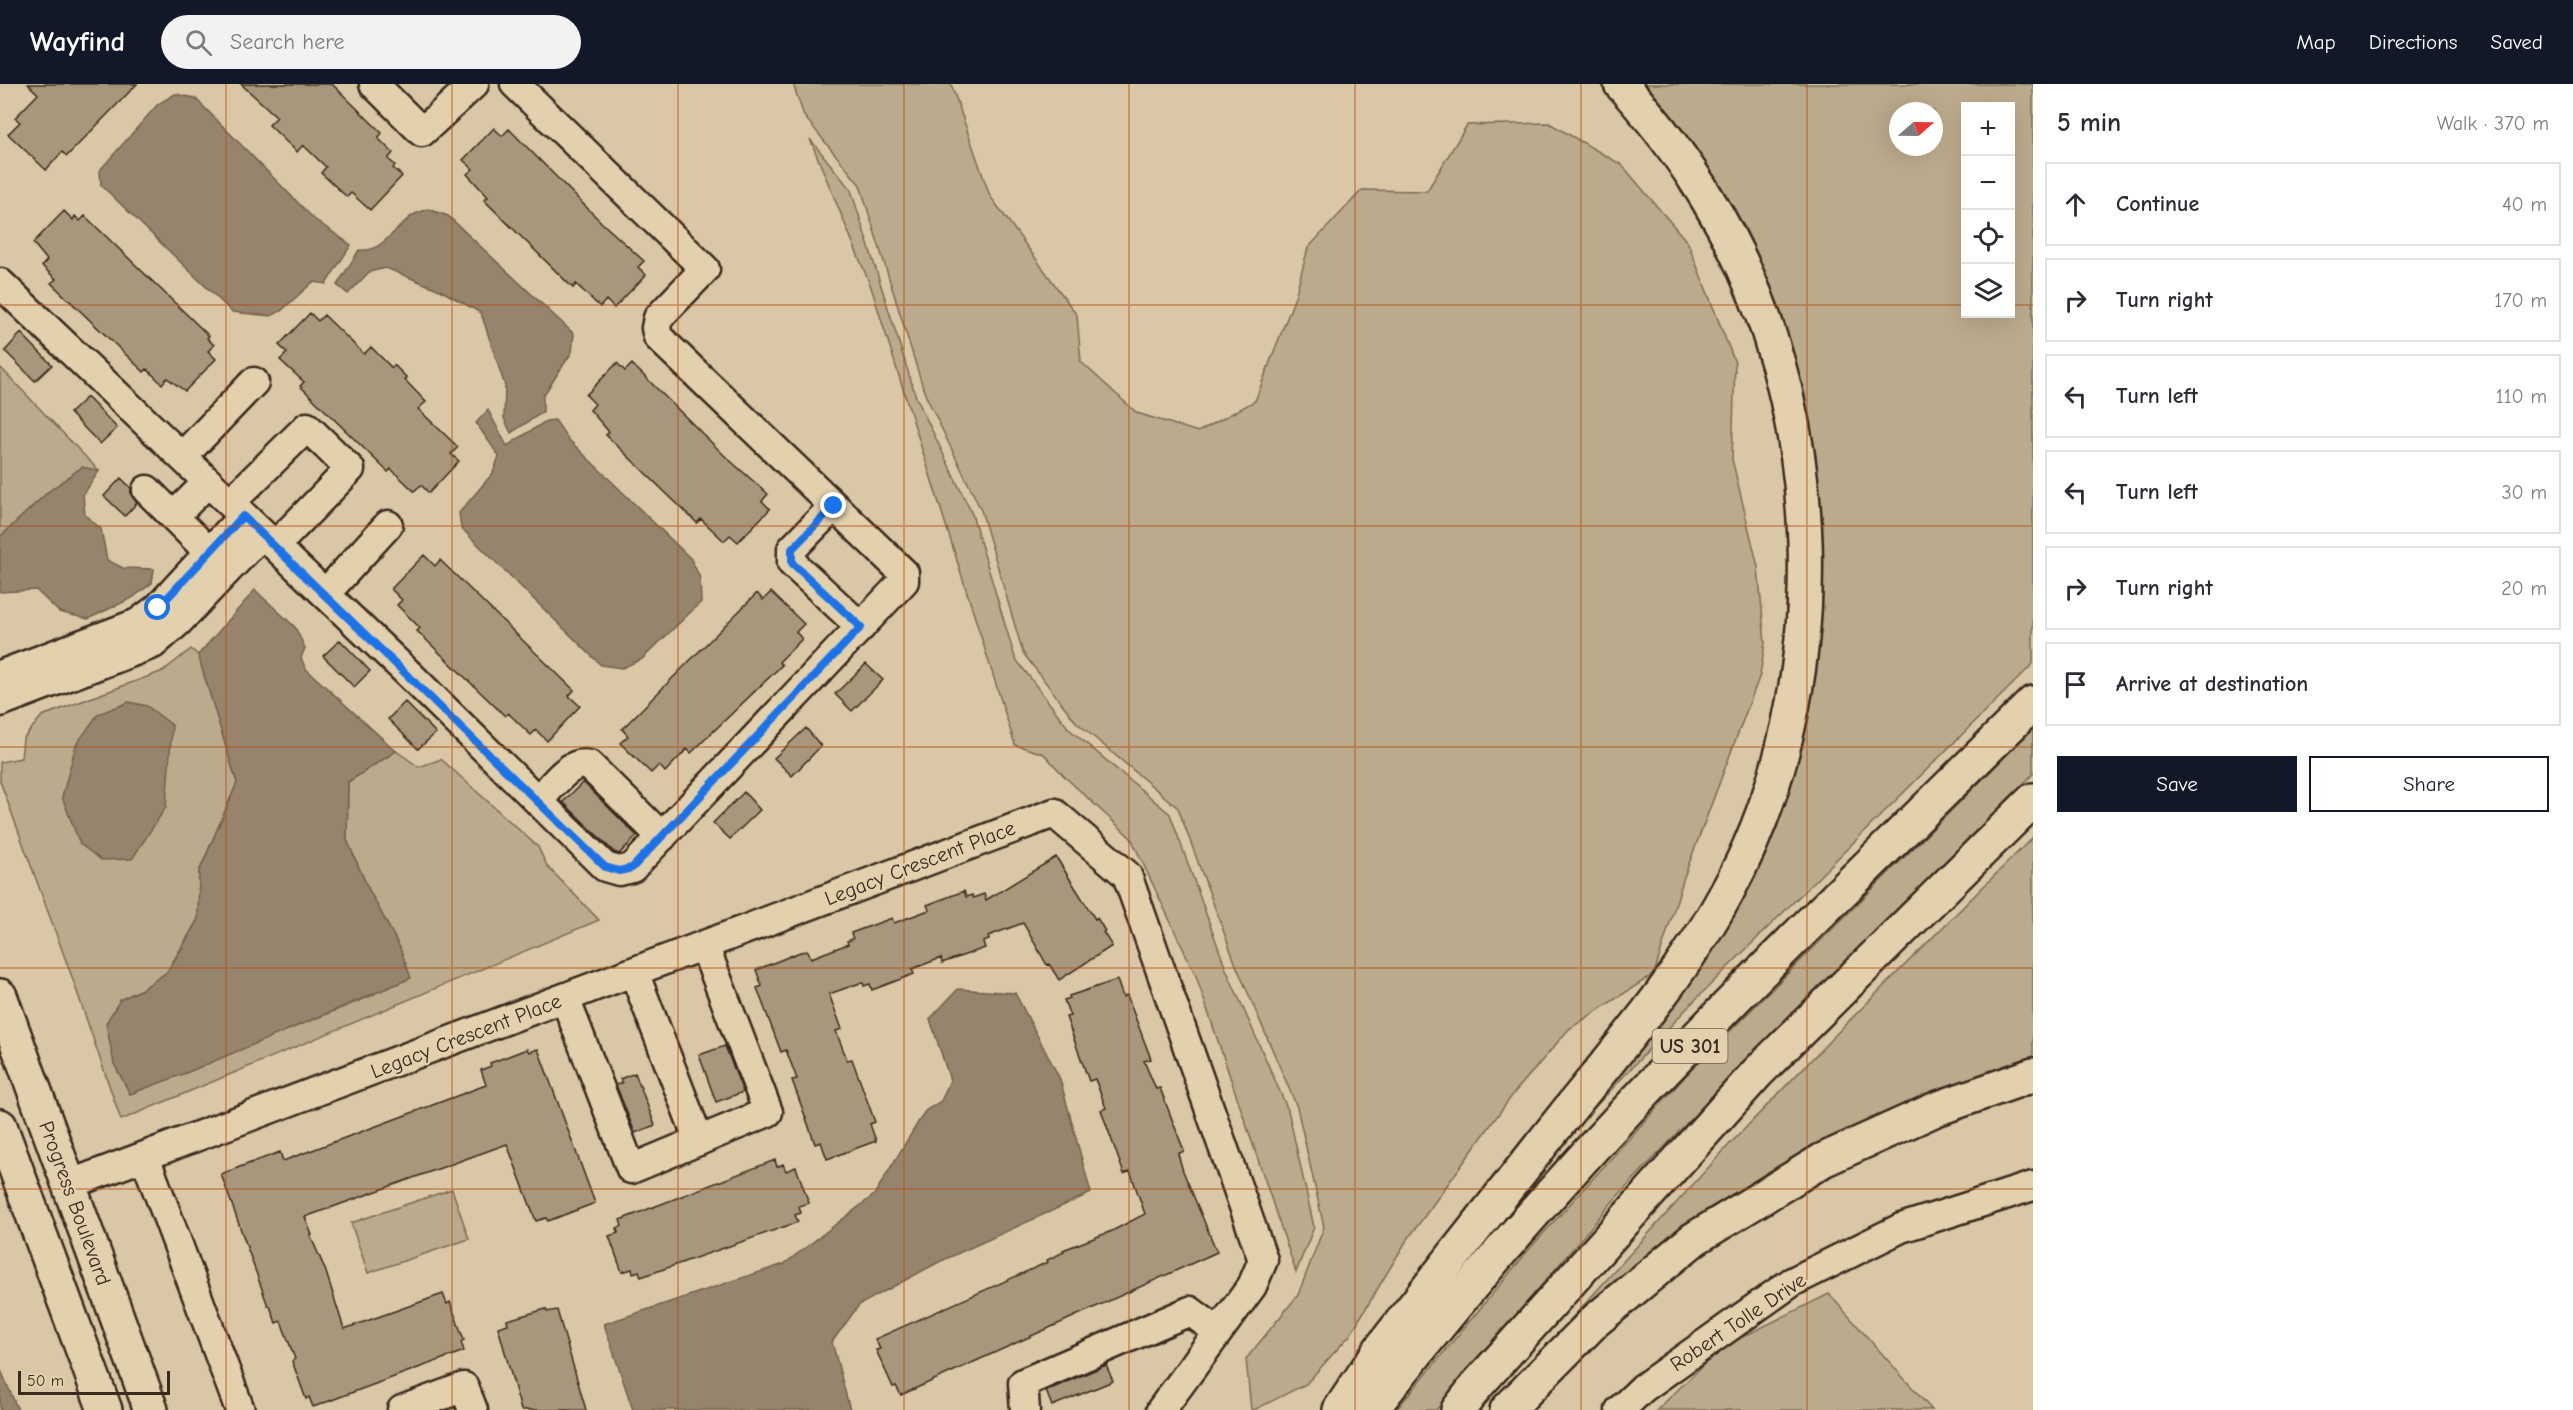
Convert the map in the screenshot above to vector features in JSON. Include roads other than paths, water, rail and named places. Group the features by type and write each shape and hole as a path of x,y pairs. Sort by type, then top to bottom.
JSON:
{"main road":[{"path":"1340,1410 1380,1350 1670,984 1726,893 1758,824 1781,753 1797,684 1805,615 1807,545 1791,418 1776,359 1744,272 1709,201 1646,112 1621,84"},
{"name":"US 301","path":"1371,1410 1434,1331 1568,1174 1710,1025 2033,703"},
{"name":"US 301","path":"1458,1410 1478,1384 1757,1073 2033,800"},
{"name":"Progress Boulevard","path":"0,996 151,1410"},
{"path":"1507,1410 1596,1320 1694,1239 1823,1160 1936,1109 2033,1076"},
{"name":"Progress Boulevard","path":"0,1126 105,1410"},
{"path":"40,1233 46,1210 68,1185"}],"street":[{"path":"374,84 423,132 474,84"},
{"path":"0,283 325,594 605,867 619,871 632,868 904,581 904,573 658,337 656,328 658,318 705,269 516,84"},
{"path":"182,457 254,382"},
{"path":"174,516 208,482"},
{"path":"147,490 209,552"},
{"path":"834,506 792,549 792,563 861,627"},
{"path":"0,675 138,623 158,608 209,552 253,525"},
{"path":"0,702 153,644 178,622 253,525"},
{"path":"325,594 388,525"},
{"path":"538,801 576,764 589,765 662,837"},
{"name":"Legacy Crescent Place","path":"68,1185 1054,813 1127,875 1263,1260 1252,1286 1161,1410"},
{"path":"565,998 631,1169 768,1112 704,945"},
{"path":"634,972 699,1141"},
{"path":"145,1157 240,1410"},
{"name":"Robert Tolle Drive","path":"1620,1410 1643,1388 1792,1281 1901,1228 2033,1186"},
{"path":"1025,1410 1023,1383 1190,1311 1218,1332"},
{"path":"402,1410 464,1387 473,1410"}]}
